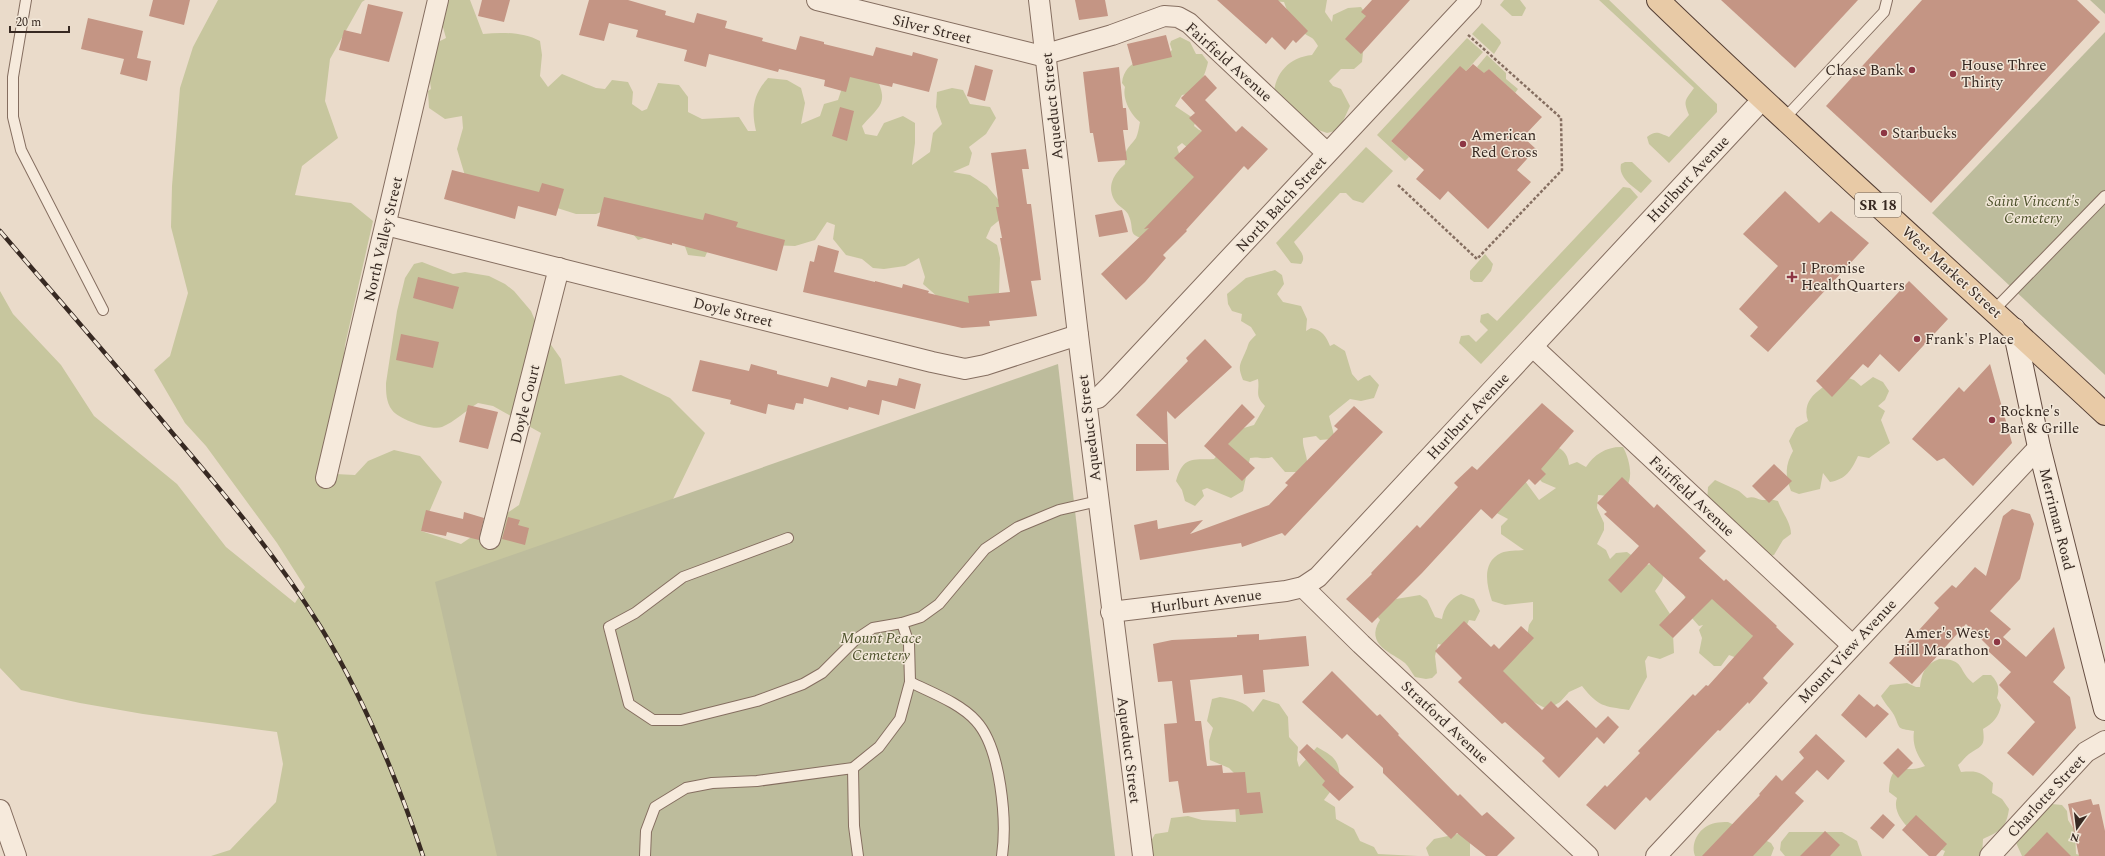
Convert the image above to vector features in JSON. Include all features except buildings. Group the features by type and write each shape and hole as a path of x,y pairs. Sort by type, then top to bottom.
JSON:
{"main road":[{"name":"West Market Street","path":"1658,0 1783,120 1994,310 2105,414"},
{"name":"Merriman Road","path":"2014,329 2039,447 2105,709"}],"street":[{"name":"North Valley Street","path":"326,478 438,0"},
{"name":"Silver Street","path":"817,0 1046,56"},
{"name":"Aqueduct Street","path":"1039,0 1111,612 1143,856"},
{"name":"North Balch Street","path":"1087,400 1098,398 1102,394 1471,0"},
{"name":"Fairfield Avenue","path":"1046,56 1112,35 1164,16 1178,17 1194,28 1327,153"},
{"name":"Hurlburt Avenue","path":"1111,612 1286,591 1303,587 1318,577 1762,100"},
{"name":"Doyle Street","path":"386,225 965,369 984,366 1078,335"},
{"name":"Doyle Court","path":"490,539 559,268"},
{"name":"Fairfield Avenue","path":"1533,346 1852,645"},
{"name":"Mount View Avenue","path":"1656,856 2039,447"},
{"name":"Stratford Avenue","path":"1303,587 1361,644 1588,856"},
{"name":"Charlotte Street","path":"1990,856 2086,752 2105,741"},
{"path":"0,810 16,856"}],"lane":[{"path":"26,0 13,77 13,117 21,150 103,310"},
{"path":"1783,120 1884,12 1887,0"},
{"path":"1994,310 2105,196"},
{"path":"788,538 683,578 635,613 609,627 623,688 629,704 653,720 681,720 757,701 803,684 822,673 856,640 873,628 902,623 921,617 939,604 985,550 1018,527 1059,510 1098,501"},
{"path":"645,856 646,831 655,807 686,788 853,768 879,747 900,719 910,682 909,644 902,623"},
{"path":"910,682 957,706 976,721 991,746 998,768 1005,838 1002,856"},
{"path":"853,768 854,826 858,856"}],"path":[{"path":"1398,185 1477,259 1562,170 1561,118 1550,110 1467,34"}],"green space":[{"path":"218,0 365,0 362,2 330,59 325,101 338,138 302,166 295,195 351,203 373,221 345,345 335,474 355,475 368,461 394,450 420,456 442,482 421,531 461,544 519,505 541,433 493,406 478,403 442,427 437,428 423,426 395,413 387,400 386,383 397,311 405,278 414,264 422,262 453,274 465,272 489,276 505,284 514,291 531,311 537,325 561,359 565,384 621,375 670,398 705,433 663,520 566,856 211,856 230,850 276,802 283,764 277,732 143,714 80,703 21,690 0,668 0,291 13,314 61,365 94,416 177,484 226,547 295,603 305,587 277,543 206,446 185,423 154,370 170,356 188,293 171,227 172,186 180,88 193,47"},
{"path":"447,0 470,0 483,34 512,33 527,36 540,41 542,55 540,76 548,87 562,74 596,88 605,89 612,80 628,82 633,92 632,104 642,111 647,109 658,83 679,85 688,97 688,112 702,119 739,117 748,131 756,131 754,123 754,103 759,90 768,78 787,80 801,88 805,103 801,124 820,116 824,104 838,100 845,79 858,73 875,74 882,97 879,107 862,126 865,134 877,136 884,123 903,116 915,123 915,143 912,165 930,152 933,133 942,124 936,107 937,92 952,88 963,90 970,104 990,107 996,118 986,134 969,147 972,153 969,165 953,172 970,175 987,186 1002,204 1002,218 991,227 986,238 997,245 1000,258 999,293 980,307 946,304 923,284 925,277 919,258 905,266 884,269 873,268 862,259 846,255 833,239 835,225 827,222 815,240 795,246 711,243 705,257 688,255 681,235 654,235 638,240 632,233 617,206 596,214 576,214 466,179 457,149 463,128 462,116 445,119 429,108 428,91 431,89 428,66 436,43 446,38 441,20"},
{"path":"1260,0 1327,0 1325,12 1332,22 1333,15 1348,8 1361,7 1366,14 1362,62 1354,69 1341,69 1329,81 1333,86 1341,89 1350,106 1339,130 1327,133 1310,127 1274,96 1280,73 1290,63 1297,59 1312,55 1318,46 1312,38 1296,26 1284,2"},
{"path":"1504,0 1520,0 1526,8 1522,16 1512,16 1500,5"},
{"path":"1599,0 1609,0 1717,104 1717,112 1669,163 1649,144 1647,137 1655,133 1660,133 1669,137 1689,115 1686,101 1694,88"},
{"path":"2090,0 2105,0 2105,14"},
{"path":"1482,23 1500,40 1501,43 1494,54 1472,34"},
{"name":"Saint Vincent's Cemetery","path":"2105,32 2105,375 1932,213"},
{"path":"1180,37 1190,42 1196,54 1202,54 1208,62 1200,83 1188,94 1182,95 1175,106 1196,120 1194,126 1199,130 1207,132 1188,148 1182,143 1177,147 1180,156 1197,174 1148,239 1141,238 1136,236 1132,231 1128,214 1115,201 1111,190 1112,181 1125,164 1126,152 1136,138 1140,122 1133,115 1126,102 1124,92 1125,87 1122,83 1128,68 1133,64 1146,58 1168,54 1172,50 1170,44 1171,41"},
{"path":"1467,38 1483,52 1466,71 1460,67 1391,141 1409,157 1405,161 1377,135"},
{"path":"1487,55 1506,73 1506,79 1518,89 1515,93 1489,69 1484,74 1477,67"},
{"path":"1366,147 1393,171 1363,203 1353,200 1346,193 1340,193 1294,242 1302,253 1303,261 1301,264 1291,263 1276,243"},
{"path":"1625,162 1632,162 1652,181 1641,193 1626,181 1621,169 1621,164"},
{"path":"1623,187 1630,188 1638,197 1481,364 1459,343 1461,336 1469,335 1476,342 1488,330 1480,322 1481,315 1488,313 1497,321"},
{"path":"1485,254 1493,264 1491,271 1482,282 1474,282 1470,279 1470,271"},
{"path":"1275,270 1282,275 1284,284 1277,294 1283,302 1301,306 1307,319 1306,331 1311,328 1318,330 1325,336 1330,346 1334,344 1345,351 1352,374 1358,381 1370,375 1379,385 1374,398 1361,401 1350,399 1329,416 1334,435 1331,439 1320,440 1316,436 1303,438 1307,466 1298,472 1285,472 1272,457 1250,458 1243,491 1231,498 1207,488 1202,490 1204,496 1195,506 1185,501 1182,490 1176,481 1182,467 1189,461 1214,459 1237,430 1254,425 1265,406 1258,396 1258,379 1250,382 1243,380 1240,372 1240,364 1246,350 1251,340 1256,335 1251,327 1241,321 1242,314 1232,311 1228,304 1227,294 1246,278"},
{"name":"Mount Peace Cemetery","path":"1058,364 1115,856 497,856 435,582"},
{"path":"1843,376 1854,380 1861,386 1873,377 1883,382 1889,391 1885,400 1878,406 1885,411 1881,420 1890,443 1869,458 1858,456 1847,474 1836,481 1830,482 1823,473 1820,489 1799,494 1791,491 1787,475 1787,466 1793,451 1789,441 1796,428 1808,421 1806,412 1811,398 1822,388"},
{"path":"1556,446 1566,454 1569,465 1577,462 1586,467 1593,458 1607,449 1623,447 1630,467 1629,481 1626,488 1614,496 1598,495 1597,508 1604,523 1604,530 1597,544 1606,550 1610,559 1616,553 1627,552 1638,560 1639,566 1657,563 1665,571 1662,581 1655,591 1672,617 1674,653 1660,659 1648,656 1645,661 1647,677 1629,710 1613,708 1597,702 1582,686 1569,692 1560,702 1548,709 1522,698 1498,669 1527,636 1529,625 1533,619 1533,602 1505,605 1492,601 1487,581 1488,568 1491,562 1501,553 1524,550 1501,534 1501,526 1508,519 1493,511 1525,481 1539,500 1556,488 1542,482 1535,474"},
{"path":"1715,480 1739,491 1747,498 1753,497 1762,500 1778,501 1790,525 1791,534 1783,540 1774,555 1766,557 1707,502 1708,487"},
{"path":"1682,588 1734,604 1757,643 1737,658 1729,655 1721,666 1714,666 1699,653 1702,638 1699,630 1703,625 1699,626 1684,609 1685,598"},
{"path":"1461,594 1474,599 1480,611 1475,621 1469,620 1465,629 1447,646 1438,644 1435,656 1437,673 1432,678 1426,679 1415,677 1405,663 1388,652 1378,642 1375,636 1380,620 1376,615 1396,599 1420,595 1427,600 1435,617 1442,619 1448,604"},
{"path":"1939,659 1948,659 1957,663 1973,683 1983,675 1991,675 1998,685 1997,698 2001,705 1999,713 1993,722 1983,729 1984,739 1980,747 1968,755 1958,765 1961,772 1978,773 1989,779 1993,783 1992,793 2002,799 2009,809 2004,825 1994,834 1983,839 1982,856 1943,856 1945,851 1937,848 1920,837 1904,823 1896,806 1897,798 1889,792 1892,774 1896,771 1900,769 1912,769 1925,766 1916,750 1914,731 1900,728 1894,715 1881,696 1890,685 1907,683 1920,687 1923,673 1927,667"},
{"path":"1220,697 1242,703 1253,712 1263,699 1279,704 1288,717 1289,737 1298,747 1297,760 1299,767 1317,747 1337,762 1340,779 1324,800 1335,807 1336,819 1354,829 1360,841 1374,847 1378,854 1418,856 1152,856 1150,843 1155,834 1168,832 1171,818 1188,816 1202,820 1236,822 1235,803 1239,778 1229,768 1210,760 1209,741 1213,728 1207,721 1212,699"},
{"path":"2052,804 2062,805 2067,811 2068,820 2075,831 2076,854 2083,856 2022,856 2013,836"},
{"path":"1718,822 1728,822 1771,843 1774,848 1771,856 1695,856 1695,840 1701,831 1705,827"},
{"path":"1789,832 1842,832 1857,841 1862,856 1785,856 1780,850 1781,842"},
{"path":"1462,833 1470,840 1470,856 1429,856 1426,848 1434,839"}],"railway":[{"path":"0,231 213,481 251,528 304,601 336,653 365,709 402,796 423,856"}],"place":[{"name":"Chase Bank","path":"1912,70"},
{"name":"House Three Thirty","path":"1953,74"},
{"name":"Starbucks","path":"1884,133"},
{"name":"American Red Cross","path":"1463,144"},
{"name":"I Promise HealthQuarters","path":"1792,277"},
{"name":"Frank's Place","path":"1917,339"},
{"name":"Rockne's Bar & Grille","path":"1992,420"},
{"name":"Amer's West Hill Marathon","path":"1997,642"}]}
